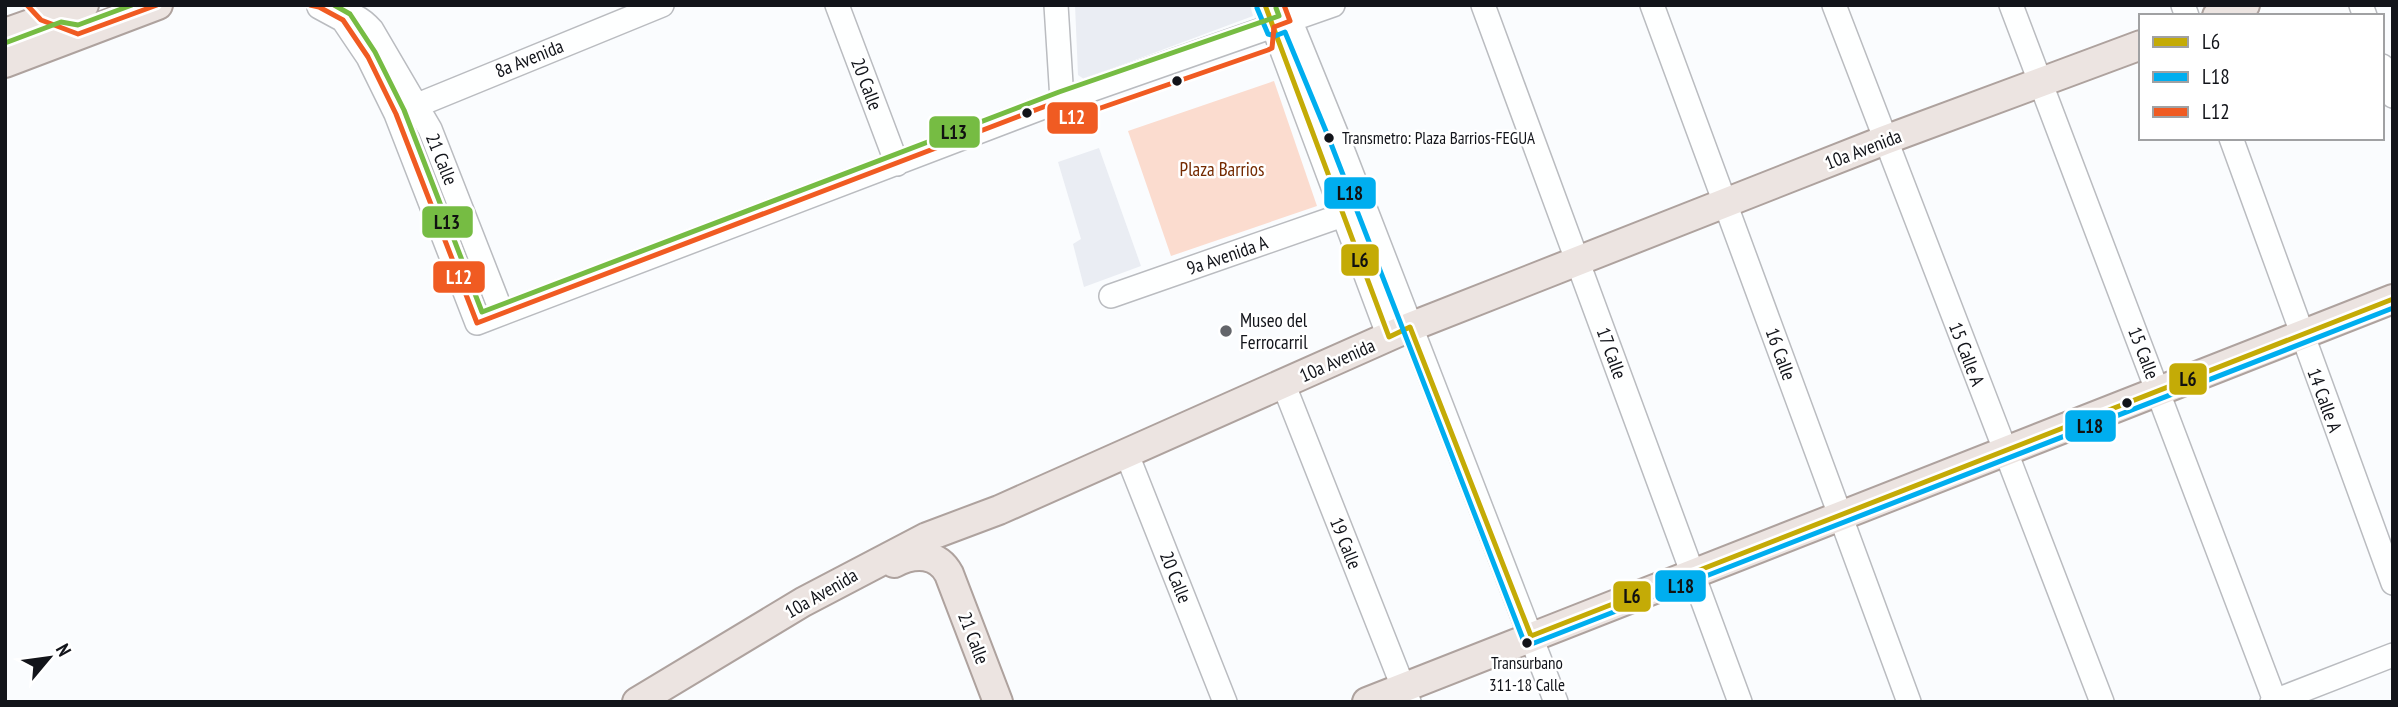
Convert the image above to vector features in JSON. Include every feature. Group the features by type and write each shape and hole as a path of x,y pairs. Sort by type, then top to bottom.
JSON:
{"main road":[{"path":"5,33 34,13 84,5"},
{"path":"5,63 158,5"},
{"path":"2222,14 2245,5"},
{"name":"10a Avenida","path":"638,702 851,576 927,537 999,510 1399,332 1885,140 2139,46"},
{"path":"1367,702 1406,694 1531,636 2393,299"},
{"path":"949,575 954,545 999,510"},
{"name":"10a Avenida","path":"660,702 897,561 916,556 934,558 941,562 949,575"},
{"name":"21 Calle","path":"949,575 998,702"}],"street":[{"name":"8a Avenida","path":"406,109 662,5"},
{"name":"20 Calle","path":"837,5 897,163"},
{"path":"1056,5 1062,100"},
{"path":"1265,5 1283,18 1336,133 1399,332"},
{"path":"502,313 1283,18 1333,5"},
{"name":"17 Calle","path":"1483,5 1740,702"},
{"name":"16 Calle","path":"1652,5 1909,702"},
{"name":"15 Calle A","path":"1834,5 2102,702"},
{"name":"15 Calle","path":"2011,5 2273,701"},
{"name":"21 Calle","path":"314,6 351,13 364,20 391,61 406,109 477,323 502,313 430,129 406,109"},
{"path":"34,13 78,34"},
{"path":"1283,18 1289,74 1343,215 1399,332 1531,636 1556,702"},
{"path":"2384,71 2393,96"},
{"name":"14 Calle A","path":"2232,140 2393,583"},
{"name":"9a Avenida A","path":"1111,296 1343,215"},
{"name":"19 Calle","path":"1283,383 1406,694"},
{"name":"20 Calle","path":"1126,452 1225,702"},
{"path":"2273,701 2393,654"}],"shaded area":[{"path":"1075,5 1250,5 1253,16 1084,79 1078,75"},
{"path":"1099,148 1141,266 1084,287 1073,244 1081,239 1058,162"}],"green space":[{"name":"Plaza Barrios","path":"1274,81 1317,206 1171,256 1128,131"}],"transit line":[{"name":"L12","path":"27,5 41,20 78,34 157,5"},
{"name":"L13","path":"5,43 61,22 78,25 132,5"},
{"name":"L12","path":"310,5 343,20 368,57 396,114 477,323 1046,106 1063,121 1268,50 1272,48 1274,27 1290,21 1284,5"},
{"name":"L13","path":"334,5 350,14 375,52 404,110 482,312 1059,92 1279,16 1276,8"},
{"name":"L6","path":"1265,5 1389,337 1410,327 1531,636 2393,299"},
{"name":"L18","path":"1257,8 1268,34 1275,36 1285,32 1523,639 1529,645 2393,308"}],"place":[{"name":"Transmetro: Plaza Barrios-FEGUA","path":"1329,138"},
{"name":"Museo del Ferrocarril","path":"1226,331"},
{"name":"Transurbano 311-18 Calle","path":"1527,643"}]}
